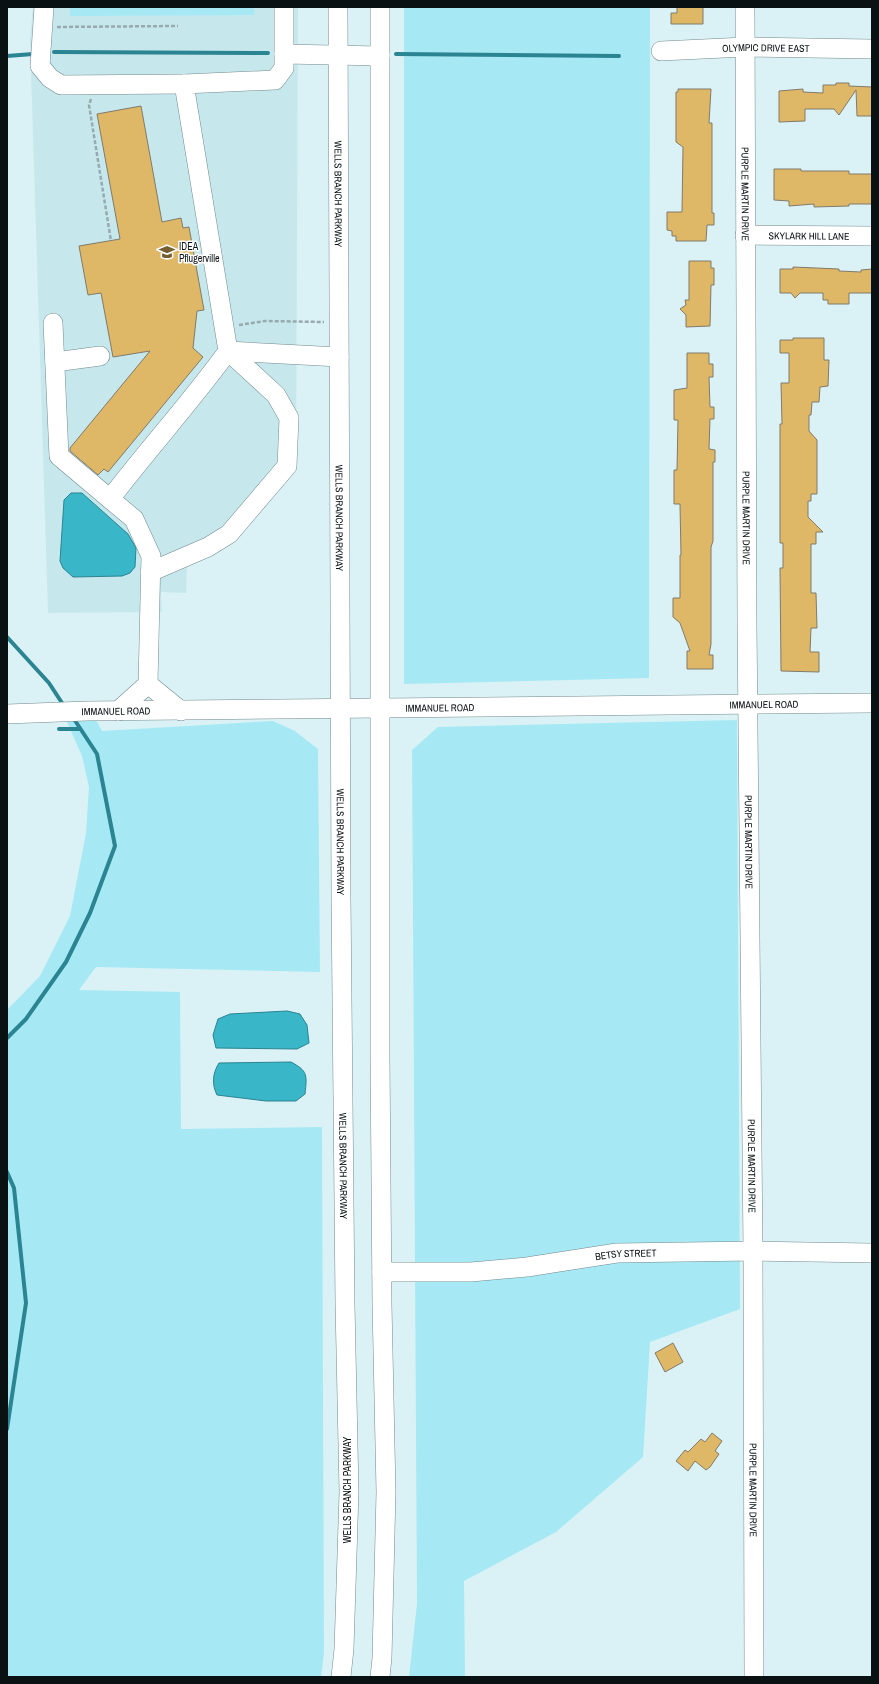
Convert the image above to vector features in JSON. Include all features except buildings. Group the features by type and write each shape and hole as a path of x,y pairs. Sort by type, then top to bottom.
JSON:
{"street":[{"path":"44,7 40,66 50,78 61,85 184,84 275,80 284,68 284,7"},
{"name":"WELLS BRANCH PARKWAY","path":"338,7 340,708 344,1304 349,1492 344,1649 341,1677"},
{"path":"380,7 382,1272 386,1492 382,1658 380,1677"},
{"name":"PURPLE MARTIN DRIVE","path":"745,7 748,704 754,1251 754,1677"},
{"name":"OLYMPIC DRIVE EAST","path":"661,52 745,47 872,48"},
{"path":"284,54 380,56"},
{"path":"150,572 208,547 229,534 287,466 289,418 276,395 228,351 184,84"},
{"name":"SKYLARK HILL LANE","path":"745,235 872,236"},
{"path":"53,323 59,456 134,519 151,556 148,684 118,711"},
{"path":"228,351 339,357"},
{"path":"110,499 140,460 196,394 228,351"},
{"path":"55,362 100,356"},
{"path":"148,684 181,711"},
{"name":"IMMANUEL ROAD","path":"7,714 87,711 872,703"},
{"name":"BETSY STREET","path":"382,1272 471,1272 527,1266 617,1253 754,1251 872,1253"}],"path":[{"path":"51,27 178,26"},
{"path":"94,96 90,100 90,105 111,241"},
{"path":"233,326 265,321 324,322"}],"shaded area":[{"name":"IDEA Pflugerville","path":"33,7 298,7 296,465 187,565 186,593 161,592 162,612 48,613 30,40"},
{"path":"70,7 254,7 254,15 70,16"},
{"path":"404,7 650,7 649,678 404,684"},
{"path":"71,493 82,493 128,534 136,548 135,567 130,573 122,576 73,577 63,568 60,561 64,500"},
{"path":"96,720 102,731 273,721 295,731 318,749 320,972 96,967 79,990 180,992 181,1129 322,1127 324,1653 321,1677 7,1677 7,1010 40,976 70,916 86,833 89,787 82,756 67,722"},
{"path":"737,720 740,1309 650,1342 643,1457 556,1532 464,1581 465,1677 409,1677 417,1604 412,750 438,727"},
{"path":"287,1011 300,1014 307,1025 309,1043 297,1049 216,1048 213,1035 218,1019 230,1014"},
{"path":"291,1062 301,1068 306,1078 305,1094 296,1101 266,1101 217,1095 215,1091 214,1075 219,1063"}],"waterway":[{"path":"54,52 268,53"},
{"path":"7,56 33,54"},
{"path":"396,54 619,56"},
{"path":"7,637 49,683 64,706"},
{"path":"7,1038 26,1019 66,962 90,913 115,846 97,754 72,716"},
{"path":"59,729 80,729"},
{"path":"7,1172 14,1188 26,1303 7,1429"}],"place":[{"name":"IDEA Pflugerville","path":"167,252"}]}
